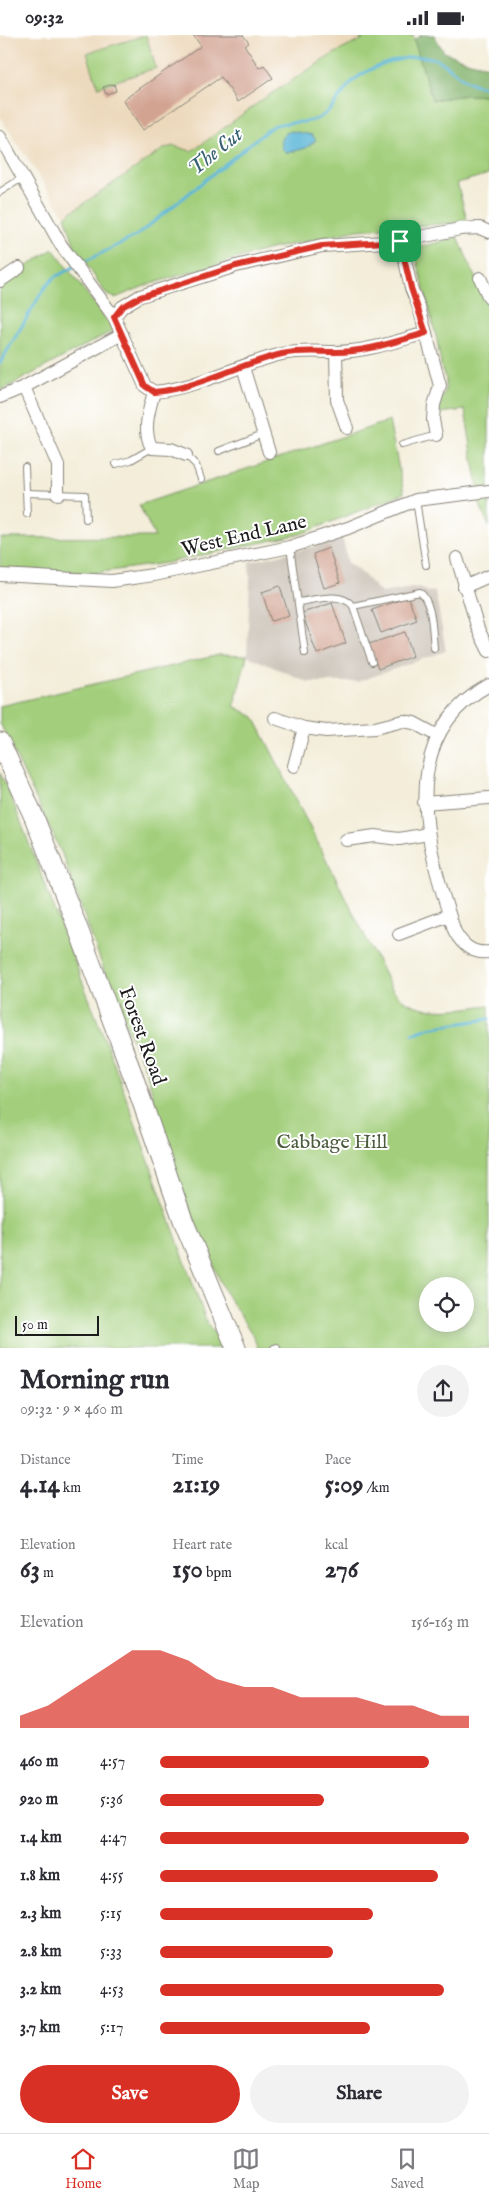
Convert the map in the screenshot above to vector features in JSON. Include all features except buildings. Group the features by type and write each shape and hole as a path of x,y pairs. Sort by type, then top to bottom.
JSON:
{"main road":[{"name":"Forest Road","path":"0,742 34,817 74,918 132,1073 182,1220 236,1348"}],"street":[{"path":"0,137 22,178 66,251 114,317 145,386 154,392 174,389 282,354 363,349 426,333"},
{"path":"114,317 122,307 140,297 236,266 322,246 400,241 460,229 480,228 489,232"},
{"path":"400,241 411,288 426,333 440,386 434,405 433,421 436,435"},
{"path":"0,281 19,268"},
{"path":"485,276 489,298"},
{"path":"0,397 24,387 122,334"},
{"path":"336,352 337,400 347,428"},
{"path":"243,367 269,452"},
{"path":"24,387 58,465 58,494"},
{"path":"154,392 147,429 148,441 152,448 171,449 186,455"},
{"name":"West End Lane","path":"0,575 112,581 153,575 290,547 348,528 416,500 489,491"},
{"path":"457,558 464,587 478,629 489,651"},
{"path":"464,587 489,576"},
{"path":"489,685 465,701 446,721 430,755 424,803 428,834 455,932 462,944 473,951 489,952"},
{"path":"275,718 304,728 326,731 375,728 403,721 414,723 438,736"},
{"path":"294,766 304,728"},
{"path":"424,803 489,798"},
{"path":"346,839 375,836 399,839 428,834"},
{"path":"399,934 449,915"}],"lane":[{"path":"0,192 22,178"},
{"path":"219,451 263,434"},
{"path":"402,445 436,435"},
{"path":"116,464 131,460 152,448"},
{"path":"186,455 196,465 201,479"},
{"path":"25,467 27,514"},
{"path":"27,493 85,495 86,519"},
{"path":"416,500 426,565"},
{"path":"290,547 306,653"},
{"path":"353,606 420,592 426,597 434,648"},
{"path":"298,602 340,597 348,601 353,606 372,662"}],"shaded area":[{"path":"0,35 349,35 364,38 266,97 198,147 191,151 174,146 165,148 65,216 0,117"},
{"path":"343,540 348,563 362,573 381,593 419,587 427,592 435,591 446,651 357,682 308,682 247,656 249,562"}],"green space":[{"path":"146,35 156,68 98,87 87,53"},
{"path":"349,35 413,35 432,100 466,95 489,96 489,145 485,166 489,166 489,174 457,183 467,219 454,223 358,230 266,250 147,285 115,298 107,295 75,247 65,216 165,148 174,146 191,151 198,147 266,97 333,54 363,39"},
{"path":"421,35 434,35 444,52 470,62 489,66 489,96 466,95 432,100 414,40"},
{"path":"458,237 489,310 489,487 478,489 465,410 440,413 437,406 445,392 446,379 442,371 437,340 414,249"},
{"path":"53,249 114,330 0,391 0,284"},
{"path":"389,421 404,493 301,534 166,563 95,573 0,568 0,538 155,537 139,505"},
{"path":"489,498 489,527 478,500"},
{"name":"Cabbage Hill","path":"219,655 247,656 234,706 254,717 392,989 401,998 424,1008 450,1009 489,1005 489,1348 258,1348 252,1334 225,1292 194,1219 170,1160 147,1073 115,1001 62,854 0,723 0,706"},
{"path":"0,773 8,789 110,1053 207,1323 225,1348 0,1348"}],"water":[{"path":"292,131 312,135 316,140 306,148 287,153 282,149 281,139 286,133"}],"waterway":[{"name":"The Cut","path":"80,264 136,236 271,127 283,123 307,122 324,115 350,84 366,72 377,67 411,58 432,58 439,60 471,83 489,87"},
{"name":"The Cut","path":"0,363 45,287 55,277 74,267"},
{"path":"413,1034 428,1028 489,1019"}],"route":[{"path":"400,241 411,288 419,307 426,333 363,349 282,354 174,389 154,392 145,386 130,348 114,317 122,307 140,297 236,266 322,246 400,241"}]}
